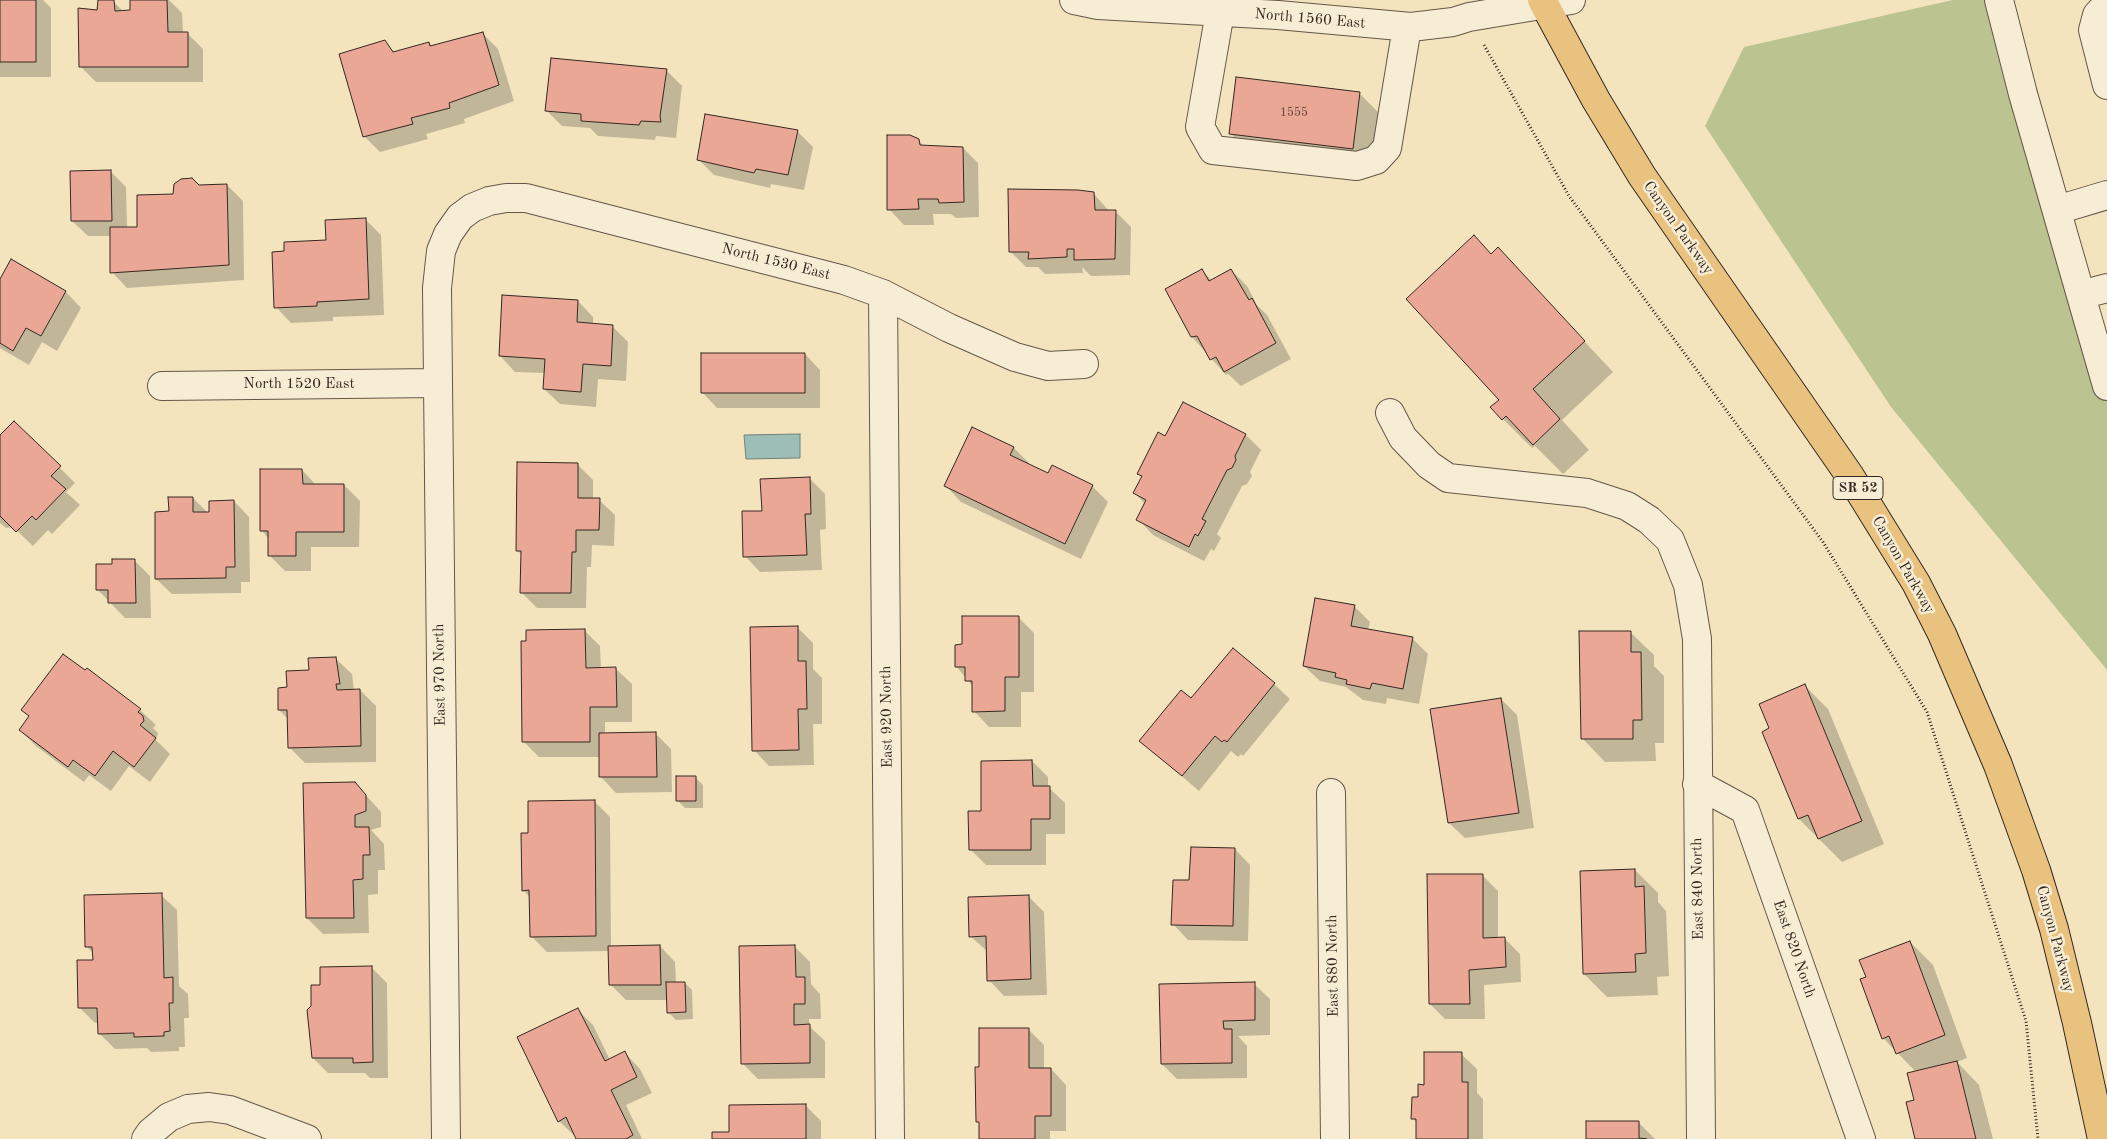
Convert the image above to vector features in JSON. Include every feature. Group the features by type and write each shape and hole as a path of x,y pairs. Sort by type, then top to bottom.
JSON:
{"highway":[{"name":"Canyon Parkway","path":"1543,2 1596,100 1642,176 1850,476 1916,583 1942,634 1998,765 2044,896 2078,1023 2102,1139"}],"street":[{"name":"North 1560 East","path":"1090,2 1220,12 1278,8 1327,10 1407,26 1454,22 1543,2 1571,0"},
{"path":"1999,0 2056,210 2107,384"},
{"path":"2107,4 2097,16 2093,30 2107,85"},
{"path":"1220,12 1200,127 1213,150 1357,166 1376,160 1386,148 1407,26"},
{"path":"2056,210 2107,195"},
{"name":"North 1530 East","path":"460,217 472,208 489,201 506,198 526,198 844,280 883,294 1015,357 1048,366 1084,364"},
{"name":"East 970 North","path":"446,1139 436,383 437,288 441,251 448,234 460,217"},
{"path":"2081,295 2107,288"},
{"name":"East 920 North","path":"883,294 890,1139"},
{"name":"North 1520 East","path":"162,386 436,383"},
{"name":"East 840 North","path":"1390,413 1403,438 1429,465 1448,478 1587,493 1627,506 1649,520 1670,540 1688,585 1697,639 1701,1139"},
{"name":"East 820 North","path":"1697,784 1745,810 1861,1139"},
{"name":"East 880 North","path":"1331,793 1335,1139"},
{"path":"146,1139 151,1132 169,1117 188,1109 209,1107 230,1110 307,1139"}],"path":[{"path":"1500,76 1569,196 1824,542 1927,712 2026,1021 2038,1139"}],"green space":[{"path":"1953,0 1991,0 2107,401 2107,670 1891,407 1705,126 1744,47"}],"water":[{"path":"800,434 800,458 746,459 744,435"}],"building":[{"path":"0,0 36,0 36,62 0,62"},
{"path":"98,0 114,0 115,11 130,10 130,0 167,0 168,32 188,32 188,67 79,67 78,8 97,10"},
{"path":"483,32 499,85 449,103 450,108 411,118 413,124 363,137 339,54 385,40 393,52 429,42 430,46"},
{"path":"551,58 667,69 660,116 661,122 641,121 639,125 581,121 581,114 545,111"},
{"path":"1236,77 1360,92 1353,149 1229,134"},
{"path":"705,114 798,130 788,175 756,169 754,173 697,160"},
{"path":"887,135 910,135 919,139 920,145 963,147 964,202 939,203 938,199 918,199 919,209 887,210"},
{"path":"111,170 112,221 71,221 70,171"},
{"path":"192,178 199,185 227,184 229,265 110,273 110,227 137,227 137,195 173,194 174,184 181,179"},
{"path":"1008,189 1094,192 1095,210 1116,210 1115,259 1074,260 1074,249 1067,249 1067,257 1028,259 1029,252 1009,252"},
{"path":"366,218 369,299 317,302 317,306 274,308 272,252 284,251 284,242 326,240 325,220"},
{"path":"1474,235 1491,254 1498,247 1585,341 1533,389 1560,419 1533,445 1506,416 1502,420 1490,407 1499,400 1406,299"},
{"path":"11,259 66,291 41,336 26,328 13,351 0,343 0,279"},
{"path":"1202,269 1209,281 1231,269 1249,300 1252,298 1276,343 1224,372 1216,357 1210,360 1197,336 1191,337 1165,289"},
{"path":"502,295 578,300 577,322 613,325 611,366 583,364 581,392 543,389 545,359 499,356"},
{"path":"701,353 805,353 805,393 701,393"},
{"path":"1183,402 1246,434 1235,456 1236,460 1232,468 1227,470 1202,519 1206,521 1198,536 1195,534 1189,547 1136,520 1146,500 1133,493 1142,476 1137,474 1158,432 1165,436"},
{"path":"14,421 61,466 51,476 66,489 36,520 32,516 16,532 0,516 0,435"},
{"path":"972,427 1014,447 1010,455 1048,473 1052,465 1093,485 1065,544 944,486"},
{"path":"517,462 578,463 578,498 600,498 599,530 576,530 576,552 572,552 571,593 520,593 521,551 516,551"},
{"path":"260,469 302,469 303,484 344,484 344,532 296,532 296,556 268,556 268,531 260,531"},
{"path":"810,477 811,514 805,514 807,555 743,557 742,511 762,511 760,479"},
{"path":"168,497 193,497 193,512 209,512 209,501 234,500 235,567 226,567 226,578 155,579 155,512 169,511"},
{"path":"112,559 135,559 136,603 108,603 108,590 96,590 96,564 112,564"},
{"path":"1315,598 1355,605 1351,626 1413,637 1403,689 1372,683 1370,689 1346,684 1347,680 1335,677 1336,673 1303,666"},
{"path":"962,616 1019,616 1019,677 1005,677 1005,711 972,712 972,681 965,681 965,667 955,667 955,645 962,644"},
{"path":"798,626 798,661 806,661 807,709 798,709 799,750 752,751 750,627"},
{"path":"585,629 586,668 616,667 617,707 590,707 590,742 522,742 521,641 526,641 526,630"},
{"path":"1579,631 1631,631 1631,652 1641,652 1642,720 1633,720 1633,739 1581,739"},
{"path":"1233,648 1275,683 1227,742 1224,740 1222,742 1215,736 1182,776 1139,741 1181,690 1191,698"},
{"path":"63,654 85,670 87,668 141,709 138,712 143,716 144,721 140,725 156,738 134,767 113,751 95,776 73,760 68,767 19,730 29,716 21,710"},
{"path":"336,657 340,684 336,684 337,690 360,689 361,746 288,748 287,710 278,710 278,688 287,687 286,671 309,670 308,658"},
{"path":"1805,684 1862,821 1818,839 1808,815 1798,819 1762,732 1769,728 1759,704"},
{"path":"1501,698 1519,813 1448,823 1430,709"},
{"path":"656,732 657,777 599,777 599,733"},
{"path":"1032,760 1033,786 1050,786 1050,819 1031,819 1031,850 969,850 968,811 981,811 981,761"},
{"path":"676,776 696,776 696,801 676,801"},
{"path":"355,782 366,795 366,811 355,815 355,827 369,827 370,855 363,855 363,879 353,880 354,918 306,918 303,783"},
{"path":"595,800 596,936 530,937 529,890 522,891 521,833 528,833 528,801"},
{"path":"1191,847 1235,848 1233,926 1171,925 1173,880 1189,880"},
{"path":"1635,869 1635,887 1644,886 1646,953 1635,954 1636,972 1583,974 1580,871"},
{"path":"1427,874 1483,874 1483,938 1505,937 1506,967 1469,970 1470,1004 1429,1004"},
{"path":"162,893 164,978 173,977 173,1003 169,1003 170,1031 164,1032 164,1036 134,1037 134,1033 98,1034 97,1008 78,1008 77,960 93,960 92,947 85,947 84,895"},
{"path":"1029,895 1031,979 987,981 986,936 969,937 968,897"},
{"path":"1910,941 1945,1035 1896,1054 1889,1036 1882,1039 1860,979 1866,977 1859,960"},
{"path":"660,945 661,985 609,985 608,946"},
{"path":"795,945 796,977 805,977 805,1004 794,1004 794,1025 810,1024 810,1063 741,1064 739,946"},
{"path":"372,966 373,1062 353,1063 353,1058 312,1058 307,1010 311,1006 311,985 320,985 320,967"},
{"path":"666,982 685,982 686,1012 667,1013"},
{"path":"1255,982 1255,1020 1223,1021 1224,1029 1232,1029 1232,1063 1161,1064 1159,984"},
{"path":"578,1008 605,1061 625,1051 637,1077 611,1090 633,1135 626,1139 576,1139 566,1117 558,1122 517,1037"},
{"path":"979,1028 1029,1028 1029,1068 1051,1068 1051,1116 1035,1116 1035,1139 979,1139 979,1122 976,1122 975,1067 979,1067"},
{"path":"1424,1052 1462,1052 1462,1082 1468,1082 1468,1139 1416,1139 1416,1119 1411,1119 1412,1097 1418,1097 1418,1084 1424,1085"},
{"path":"1957,1061 1976,1139 1915,1139 1906,1102 1914,1100 1907,1073"},
{"path":"806,1104 806,1139 712,1139 712,1132 729,1132 729,1105"},
{"path":"1586,1121 1639,1121 1639,1138 1647,1139 1586,1139"}]}
